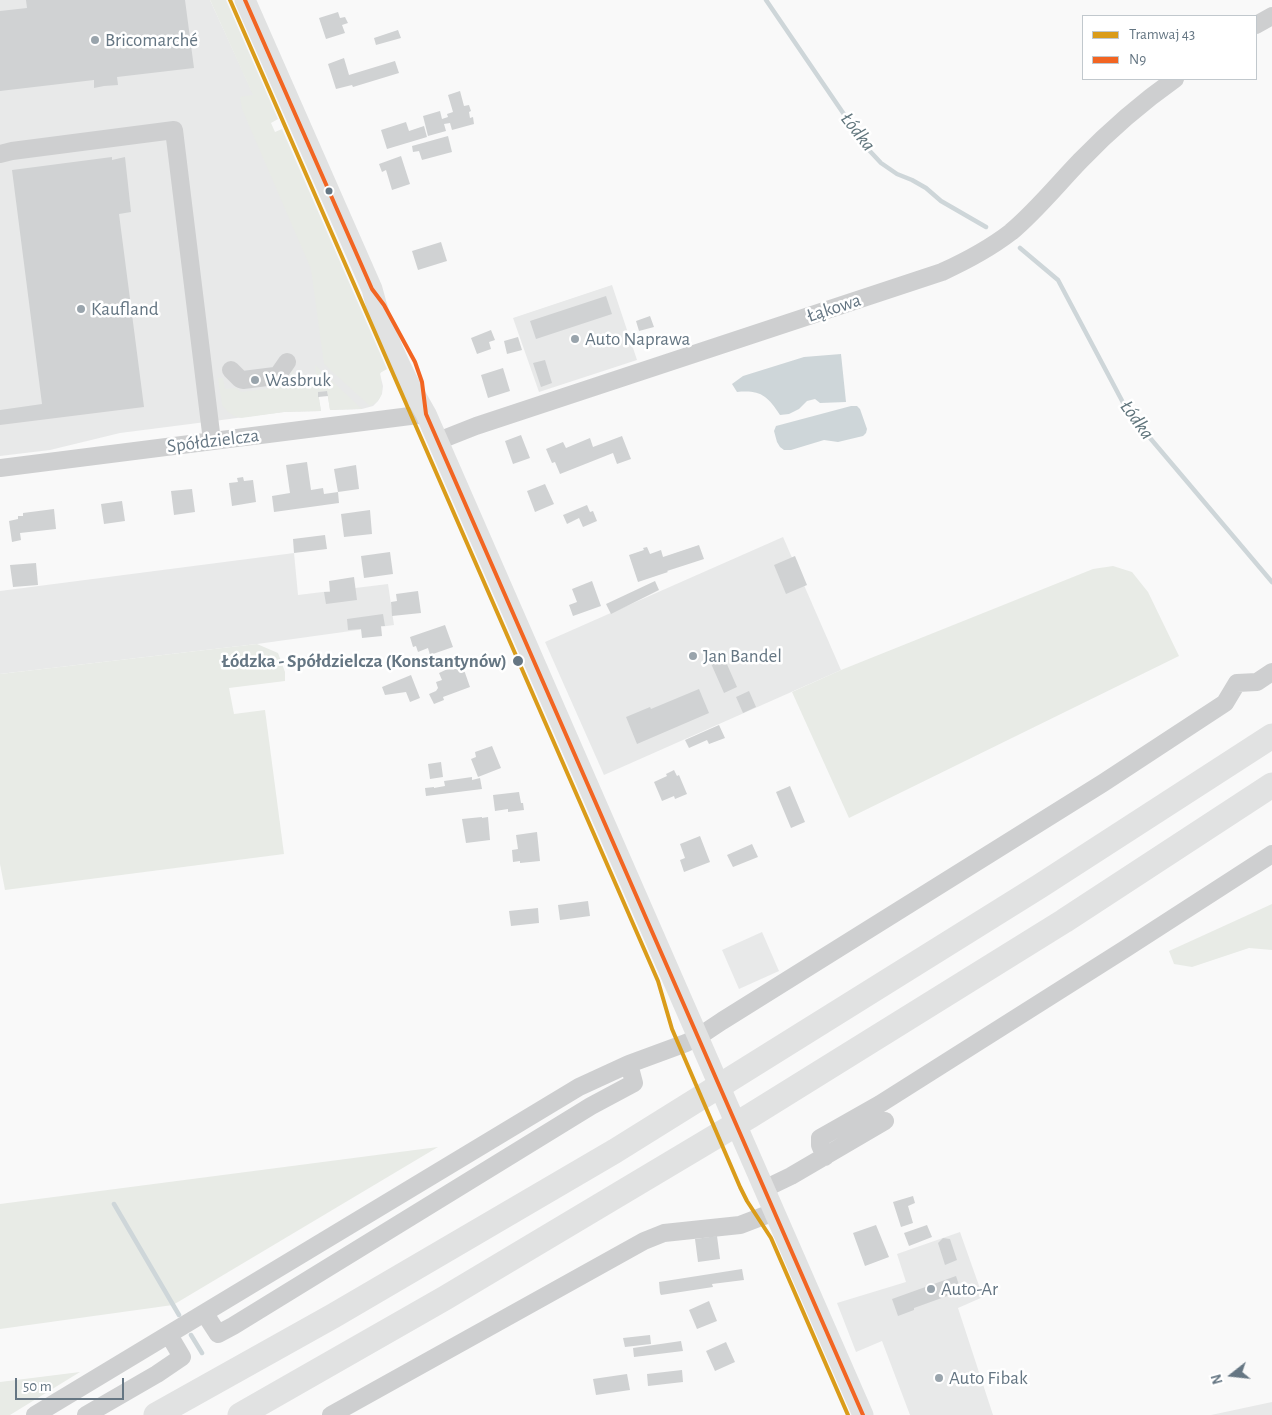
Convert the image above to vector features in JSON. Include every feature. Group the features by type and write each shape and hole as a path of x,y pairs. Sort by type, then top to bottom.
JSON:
{"highway":[{"path":"156,1415 333,1316 615,1152 1032,891 1272,736"},
{"path":"240,1415 445,1298 711,1140 1064,921 1272,785"}],"main road":[{"path":"245,0 372,289 384,306 415,362 422,382 426,414 863,1415"}],"street":[{"path":"1257,24 1272,16"},
{"name":"Łąkowa","path":"438,441 476,426 942,272 972,259 1026,219 1081,160 1122,121 1174,80"},
{"path":"0,154 174,130 212,441"},
{"path":"236,374 243,380 282,369"},
{"name":"Spółdzielcza","path":"0,468 426,414"},
{"path":"1217,686 1257,682 1272,672"},
{"path":"35,1415 579,1088 629,1064 698,1037 1103,783 1225,703 1237,683"},
{"path":"825,1156 820,1145 820,1138 889,1099 1117,955 1272,854"},
{"path":"205,1314 218,1334 233,1326 583,1111 634,1082 629,1064"},
{"path":"764,1189 791,1176 885,1121"},
{"path":"331,1415 644,1241 664,1233 740,1225 774,1212"},
{"path":"86,1415 182,1358 169,1335"}],"shaded area":[{"path":"0,0 210,0 381,372 382,394 373,406 362,409 330,410 327,391 318,392 321,411 284,412 120,433 50,450 0,456"},
{"path":"210,0 226,0 278,119 271,123 275,132 282,129 387,369 380,373 381,396 370,406 324,364 311,269 242,109 240,97 253,95"},
{"name":"Auto Naprawa","path":"612,285 637,360 539,392 513,318"},
{"path":"841,354 846,402 820,403 815,399 807,401 799,409 789,414 780,415 767,398 752,392 737,392 732,384 743,376 804,357"},
{"path":"315,365 362,409 330,410 327,391 318,392 321,411 284,412 241,418 234,416 222,405 218,378 223,378 225,389 236,388 241,392 283,387 293,369 294,379 316,377"},
{"path":"857,406 860,409 867,429 863,436 838,442 824,440 791,450 784,450 777,442 774,431 776,426"},
{"name":"Jan Bandel","path":"783,537 841,670 604,775 545,642"},
{"path":"294,553 298,595 388,584 394,625 257,644 0,674 0,591"},
{"path":"1113,566 1132,572 1148,592 1179,656 849,818 792,692 841,670 1093,569"},
{"path":"257,644 278,653 285,672 285,681 229,688 234,714 265,710 284,854 5,890 0,864 0,674"},
{"path":"1272,904 1272,950 1249,948 1192,967 1174,964 1169,951"},
{"path":"762,932 779,971 739,989 722,950"},
{"path":"438,1147 173,1305 0,1329 0,1204"},
{"path":"960,1232 983,1297 958,1308 993,1415 910,1415 882,1341 856,1352 837,1303 906,1282 897,1254"},
{"path":"80,1372 10,1415 0,1415 0,1382"},
{"path":"1272,1402 1272,1415 1211,1415"}],"building":[{"name":"Bricomarché","path":"26,0 185,0 194,68 117,77 118,85 94,88 94,80 0,91 0,11 27,8"},
{"path":"338,12 340,18 345,17 348,23 342,25 345,33 326,39 319,18"},
{"path":"398,30 401,38 376,45 374,38"},
{"path":"344,58 349,75 395,61 399,73 353,87 352,85 336,89 328,64"},
{"path":"460,91 464,106 469,105 471,111 469,112 470,118 473,117 474,124 452,130 450,123 444,124 446,131 428,136 423,116 440,111 442,119 448,117 447,114 453,112 448,95"},
{"path":"406,122 409,131 424,126 427,137 387,149 381,130"},
{"path":"448,136 452,152 422,160 419,151 413,152 412,146"},
{"path":"401,156 410,184 392,190 386,170 382,172 379,164"},
{"name":"Kaufland","path":"112,157 112,160 125,157 131,212 119,214 144,407 0,425 0,410 42,404 12,170"},
{"path":"441,242 447,261 418,270 412,251"},
{"path":"606,296 612,314 536,339 530,321"},
{"path":"650,316 654,327 639,331 636,321"},
{"path":"491,330 495,340 489,342 491,349 477,354 471,338"},
{"path":"518,337 522,350 507,354 504,341"},
{"path":"545,360 552,383 541,387 533,363"},
{"path":"503,368 510,391 488,398 481,375"},
{"path":"327,391 328,396 318,397 318,392"},
{"path":"521,435 530,458 513,464 505,441"},
{"path":"622,436 631,459 617,464 613,453 560,474 555,462 552,463 546,449 563,442 566,448 590,438 593,447"},
{"path":"307,462 311,490 323,488 324,494 338,492 339,503 274,512 272,496 290,493 286,465"},
{"path":"356,465 359,489 338,492 334,469"},
{"path":"243,477 244,481 253,480 256,502 232,506 229,483 238,482 237,478"},
{"path":"545,484 554,504 535,512 527,491"},
{"path":"192,489 195,512 174,515 171,491"},
{"path":"122,501 125,521 104,524 101,504"},
{"path":"587,505 590,512 593,511 597,521 583,527 579,518 567,524 563,515"},
{"path":"54,509 56,529 20,533 21,540 12,542 9,521 18,519 18,516 23,516 23,513"},
{"path":"370,510 372,534 344,537 341,514"},
{"path":"325,535 327,549 294,553 293,539"},
{"path":"699,545 704,559 638,582 629,555 644,550 643,548 647,547 650,554 661,550 663,557"},
{"path":"390,552 393,574 364,578 361,556"},
{"path":"795,556 807,585 786,594 774,565"},
{"path":"36,563 38,585 13,587 10,565"},
{"path":"354,577 357,600 326,604 324,592 330,592 329,581"},
{"path":"592,581 601,606 573,616 569,605 577,602 572,589"},
{"path":"655,581 659,590 611,614 606,604"},
{"path":"418,591 421,613 392,616 391,602 397,601 396,594"},
{"path":"383,614 385,626 381,626 382,636 362,638 361,629 348,630 347,619"},
{"path":"445,625 453,647 430,655 428,648 418,652 416,646 413,647 410,637"},
{"path":"722,653 737,687 724,693 709,659"},
{"path":"454,666 455,669 463,667 470,687 443,697 444,700 434,704 429,694 436,691 438,688 436,682 442,680 439,673"},
{"path":"411,675 420,698 410,702 406,692 385,695 382,687"},
{"path":"699,689 709,713 637,744 626,717"},
{"path":"749,691 756,707 743,713 736,697"},
{"path":"719,725 725,738 709,744 707,740 689,748 685,740"},
{"path":"492,746 501,768 478,777 471,759 476,757 475,752"},
{"path":"441,762 443,777 430,779 428,764"},
{"path":"674,770 677,776 679,775 687,794 675,799 674,796 662,801 654,782 667,776 666,774"},
{"path":"472,777 472,780 480,778 482,789 426,796 425,788 445,786 444,781"},
{"path":"790,786 805,822 791,828 776,792"},
{"path":"519,792 524,810 508,812 508,809 495,811 493,795"},
{"path":"488,817 490,840 466,843 462,819"},
{"path":"537,832 540,861 513,862 512,850 518,849 516,835"},
{"path":"700,836 710,862 684,872 680,860 685,858 680,844"},
{"path":"752,844 758,857 733,867 727,855"},
{"path":"588,901 590,916 560,920 558,905"},
{"path":"538,908 539,923 511,926 509,911"},
{"path":"913,1196 915,1203 908,1206 913,1223 901,1227 893,1202"},
{"path":"876,1225 889,1257 865,1266 853,1233"},
{"path":"927,1225 932,1237 909,1246 904,1233"},
{"path":"717,1236 720,1259 698,1262 695,1239"},
{"path":"943,1238 950,1239 957,1260 945,1265 938,1243"},
{"path":"742,1269 744,1280 712,1284 713,1287 661,1295 660,1293 659,1282"},
{"path":"956,1276 961,1291 914,1308 914,1310 898,1316 892,1299"},
{"path":"709,1301 717,1321 697,1329 689,1310"},
{"path":"650,1335 651,1344 625,1347 623,1338"},
{"path":"681,1341 683,1351 634,1357 633,1348"},
{"path":"726,1342 735,1362 715,1371 706,1351"},
{"path":"682,1370 683,1382 648,1386 647,1374"},
{"path":"627,1374 630,1390 596,1395 593,1379"}],"waterway":[{"name":"Łódka","path":"766,0 867,148 881,163 897,174 926,188 941,201 986,227"},
{"name":"Łódka","path":"1020,248 1058,280 1128,412 1272,582"},
{"path":"114,1204 179,1315"},
{"path":"191,1335 202,1353"}],"tram line":[{"name":"43","path":"230,0 658,981 672,1029 740,1187 771,1238 848,1415"}],"transit line":[{"name":"N9","path":"245,0 372,289 384,305 415,362 422,382 426,414 863,1415"}],"place":[{"name":"Bricomarché","path":"95,40"},
{"name":"Kaufland","path":"81,309"},
{"name":"Auto Naprawa","path":"575,339"},
{"name":"Wasbruk","path":"255,380"},
{"name":"Jan Bandel","path":"693,656"},
{"name":"Łódzka - Spółdzielcza (Konstantynów)","path":"518,661"},
{"name":"Auto-Ar","path":"931,1289"},
{"name":"Auto Fibak","path":"939,1378"}]}
